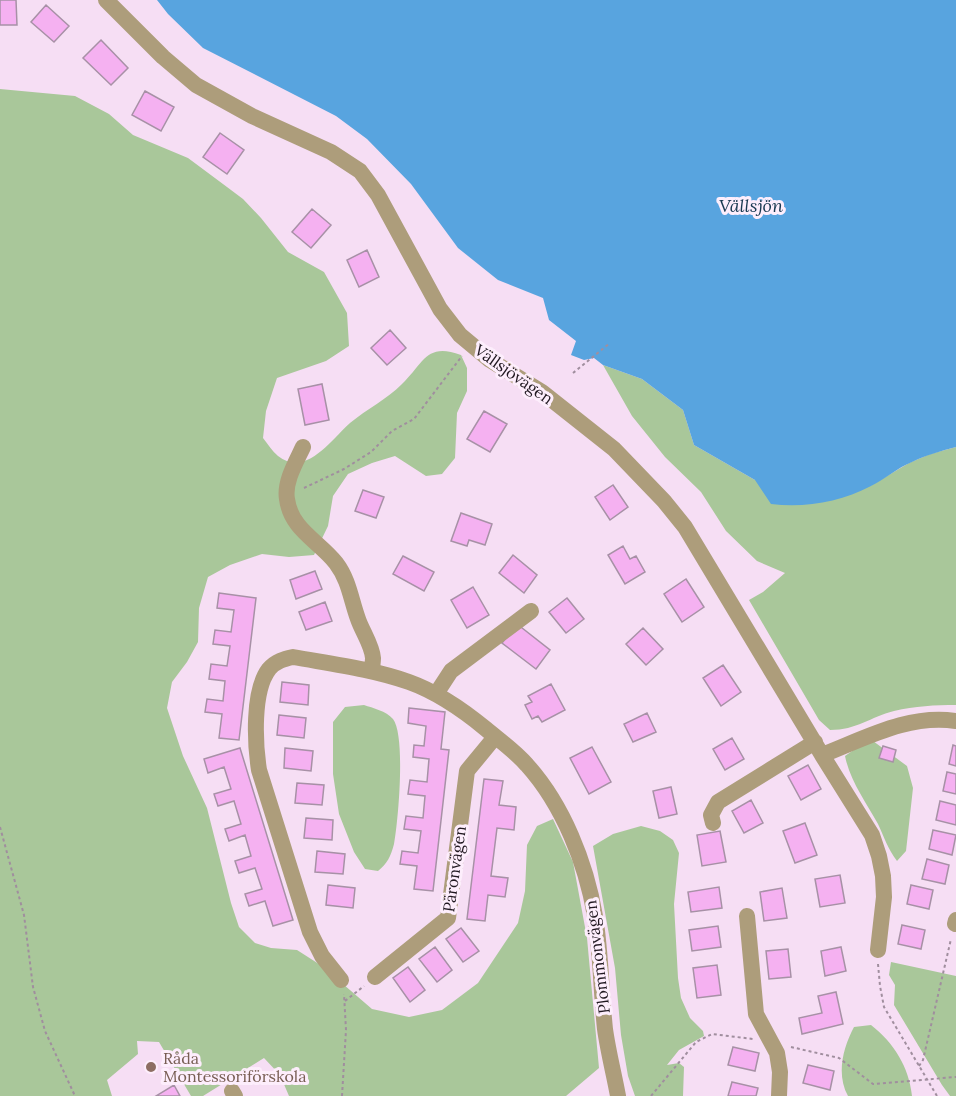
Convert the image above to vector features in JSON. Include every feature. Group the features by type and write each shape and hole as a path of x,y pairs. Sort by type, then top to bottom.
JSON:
{"street":[{"name":"Vällsjövägen","path":"106,0 163,57 196,85 252,116 331,152 360,171 378,195 441,309 460,335 490,360 542,392 614,449 664,501 699,549 872,835 879,856 885,897 878,950"},
{"path":"303,447 288,483 287,498 292,516 298,527 337,564 350,587 357,618 373,656 372,671"},
{"path":"436,694 451,671 531,611"},
{"name":"Plommonvägen","path":"341,980 322,956 310,932 259,770 255,744 259,699 264,678 270,668 281,659 293,657 372,671 410,682 464,711 526,763 542,784 564,822 583,864 595,916 606,1032 618,1096"},
{"path":"712,823 711,814 718,802 819,749 899,724 922,720 956,721"},
{"name":"Päronvägen","path":"375,977 448,918 467,771 495,737"},
{"path":"747,916 756,1014 777,1053 780,1072 779,1096"}],"path":[{"path":"573,373 610,343"},
{"path":"287,498 314,482 344,469 371,452 392,431 414,419 471,344"},
{"path":"0,827 24,915 33,987 45,1031 75,1096"},
{"path":"919,1066 923,1060 940,978 956,922"},
{"path":"878,950 884,1007 936,1096"},
{"path":"345,1001 375,977"},
{"path":"341,980 345,1001 345,1068 342,1096"},
{"path":"651,1096 696,1042 712,1034 772,1043 839,1058 873,1084 956,1077"}],"green space":[{"path":"0,89 75,96 109,114 133,135 188,158 243,199 288,252 324,272 347,313 349,346 326,361 277,378 266,411 263,438 278,456 288,462 299,462 318,454 350,423 396,389 421,362 433,353 440,351 461,355 467,368 467,391 457,413 455,458 442,474 426,476 395,456 372,463 348,474 333,496 328,526 314,555 289,557 262,554 230,565 208,577 199,608 198,642 172,682 167,708 183,756 207,808 239,927 255,943 271,948 297,950 322,966 372,1009 409,1017 442,1010 478,983 518,923 525,891 527,845 537,826 553,819 573,862 587,938 599,1068 566,1096 289,1096 280,1075 264,1058 203,1096 191,1096 159,1042 137,1041 138,1054 107,1080 112,1096 0,1096"},
{"path":"603,365 642,379 683,410 694,445 755,480 870,486 909,463 956,447 956,705 902,709 856,726 840,729 830,730 819,720 749,600 763,592 785,573 757,561 726,531 701,492 665,457 632,416"},
{"path":"364,705 383,712 393,719 399,743 399,800 394,844 384,866 378,871 365,869 354,852 339,814 333,774 333,722 345,707"},
{"path":"873,741 907,766 913,788 906,851 897,861 854,783 845,756"},
{"path":"641,826 660,831 673,840 679,853 674,904 678,978 681,998 690,1018 703,1031 704,1036 679,1050 667,1065 679,1063 684,1067 683,1096 635,1096 628,1076 621,1035 615,968 593,846 613,834"},
{"path":"891,962 956,976 956,1096 950,1096 942,1085 894,1005 895,985 889,975"},
{"path":"871,1025 887,1040 899,1056 908,1075 912,1096 848,1096 842,1079 844,1052 854,1027"}],"water":[{"name":"Vällsjön","path":"157,0 956,0 956,447 934,453 901,467 859,492 835,500 797,505 771,504 755,480 694,445 683,410 642,379 603,365 594,358 584,360 571,355 576,341 549,320 543,298 498,280 458,248 411,184 367,139 336,116 203,48"}],"building":[{"path":"0,0 16,0 17,25 0,25"},
{"path":"46,5 69,26 54,42 31,22"},
{"path":"101,40 128,68 111,85 83,58"},
{"path":"145,91 174,107 161,131 132,115"},
{"path":"220,133 244,150 227,174 203,157"},
{"path":"312,209 331,225 311,248 292,232"},
{"path":"367,250 379,277 359,287 347,260"},
{"path":"390,330 406,348 387,365 371,348"},
{"path":"322,384 329,420 305,425 298,389"},
{"path":"484,411 507,424 490,452 467,439"},
{"path":"613,485 628,507 610,520 595,497"},
{"path":"363,490 384,497 376,518 355,511"},
{"path":"461,513 492,524 485,545 469,540 467,546 451,541"},
{"path":"623,546 630,559 636,556 645,572 625,584 608,555"},
{"path":"513,555 537,575 524,593 499,573"},
{"path":"403,556 434,572 424,591 393,574"},
{"path":"315,571 322,589 296,599 290,580"},
{"path":"686,579 704,607 682,622 664,594"},
{"path":"473,587 489,615 467,628 451,600"},
{"path":"219,593 256,598 239,740 219,738 222,714 205,712 207,699 223,701 225,681 209,679 211,664 227,666 230,646 213,644 215,630 231,632 234,610 217,608"},
{"path":"567,598 584,619 566,633 549,612"},
{"path":"325,602 332,621 306,630 299,612"},
{"path":"517,624 550,650 536,669 502,643"},
{"path":"643,628 663,649 646,665 626,644"},
{"path":"723,665 741,692 721,706 703,678"},
{"path":"282,682 309,685 308,705 280,702"},
{"path":"551,684 565,710 542,722 538,716 532,719 525,705 532,702 528,696"},
{"path":"409,708 445,712 441,749 449,750 433,891 414,889 417,866 400,864 402,851 418,853 421,831 404,829 406,816 423,818 425,796 408,794 410,780 427,782 429,759 413,757 414,745 424,746 426,726 408,723"},
{"path":"647,713 656,732 633,742 624,724"},
{"path":"279,715 306,718 304,738 277,735"},
{"path":"732,738 744,759 725,770 713,749"},
{"path":"953,745 956,746 956,766 949,764"},
{"path":"883,746 896,750 893,762 879,758"},
{"path":"592,747 611,782 589,794 570,758"},
{"path":"240,748 293,920 273,926 265,901 249,906 245,894 262,889 255,868 239,873 235,861 251,856 245,835 229,841 225,829 241,824 234,801 218,806 214,794 231,789 224,767 208,773 204,759"},
{"path":"285,748 313,751 311,771 284,768"},
{"path":"808,765 821,789 801,800 788,776"},
{"path":"947,772 956,774 956,794 943,791"},
{"path":"484,779 503,781 499,805 516,807 514,830 497,828 491,876 508,878 505,897 488,895 485,921 467,919"},
{"path":"297,783 324,785 322,805 295,803"},
{"path":"671,787 677,814 659,818 653,791"},
{"path":"751,800 763,823 744,833 732,811"},
{"path":"940,801 956,805 956,825 936,820"},
{"path":"306,818 333,820 332,840 304,838"},
{"path":"805,823 817,855 795,863 783,831"},
{"path":"933,830 956,835 952,855 929,849"},
{"path":"720,831 726,862 702,866 697,835"},
{"path":"317,851 345,854 343,874 315,872"},
{"path":"927,859 949,865 945,884 922,879"},
{"path":"840,875 845,903 820,907 815,879"},
{"path":"328,885 355,888 353,908 326,905"},
{"path":"911,885 933,890 929,909 907,904"},
{"path":"719,887 722,908 691,912 688,892"},
{"path":"782,888 787,918 764,921 760,892"},
{"path":"902,925 925,930 921,949 898,944"},
{"path":"718,926 721,947 692,951 689,930"},
{"path":"461,928 479,951 463,962 446,939"},
{"path":"435,947 452,970 437,982 419,959"},
{"path":"841,947 846,971 825,976 821,951"},
{"path":"788,949 791,977 769,979 766,951"},
{"path":"717,965 721,995 697,998 693,968"},
{"path":"408,967 425,990 410,1002 393,978"},
{"path":"836,992 843,1024 802,1034 799,1018 822,1013 818,996"},
{"path":"733,1047 759,1053 755,1071 728,1065"},
{"path":"808,1065 834,1071 830,1090 803,1083"},
{"path":"732,1082 758,1088 756,1096 728,1096"},
{"path":"174,1085 180,1096 156,1096"}],"place":[{"name":"Råda Montessoriförskola","path":"151,1067"}]}
